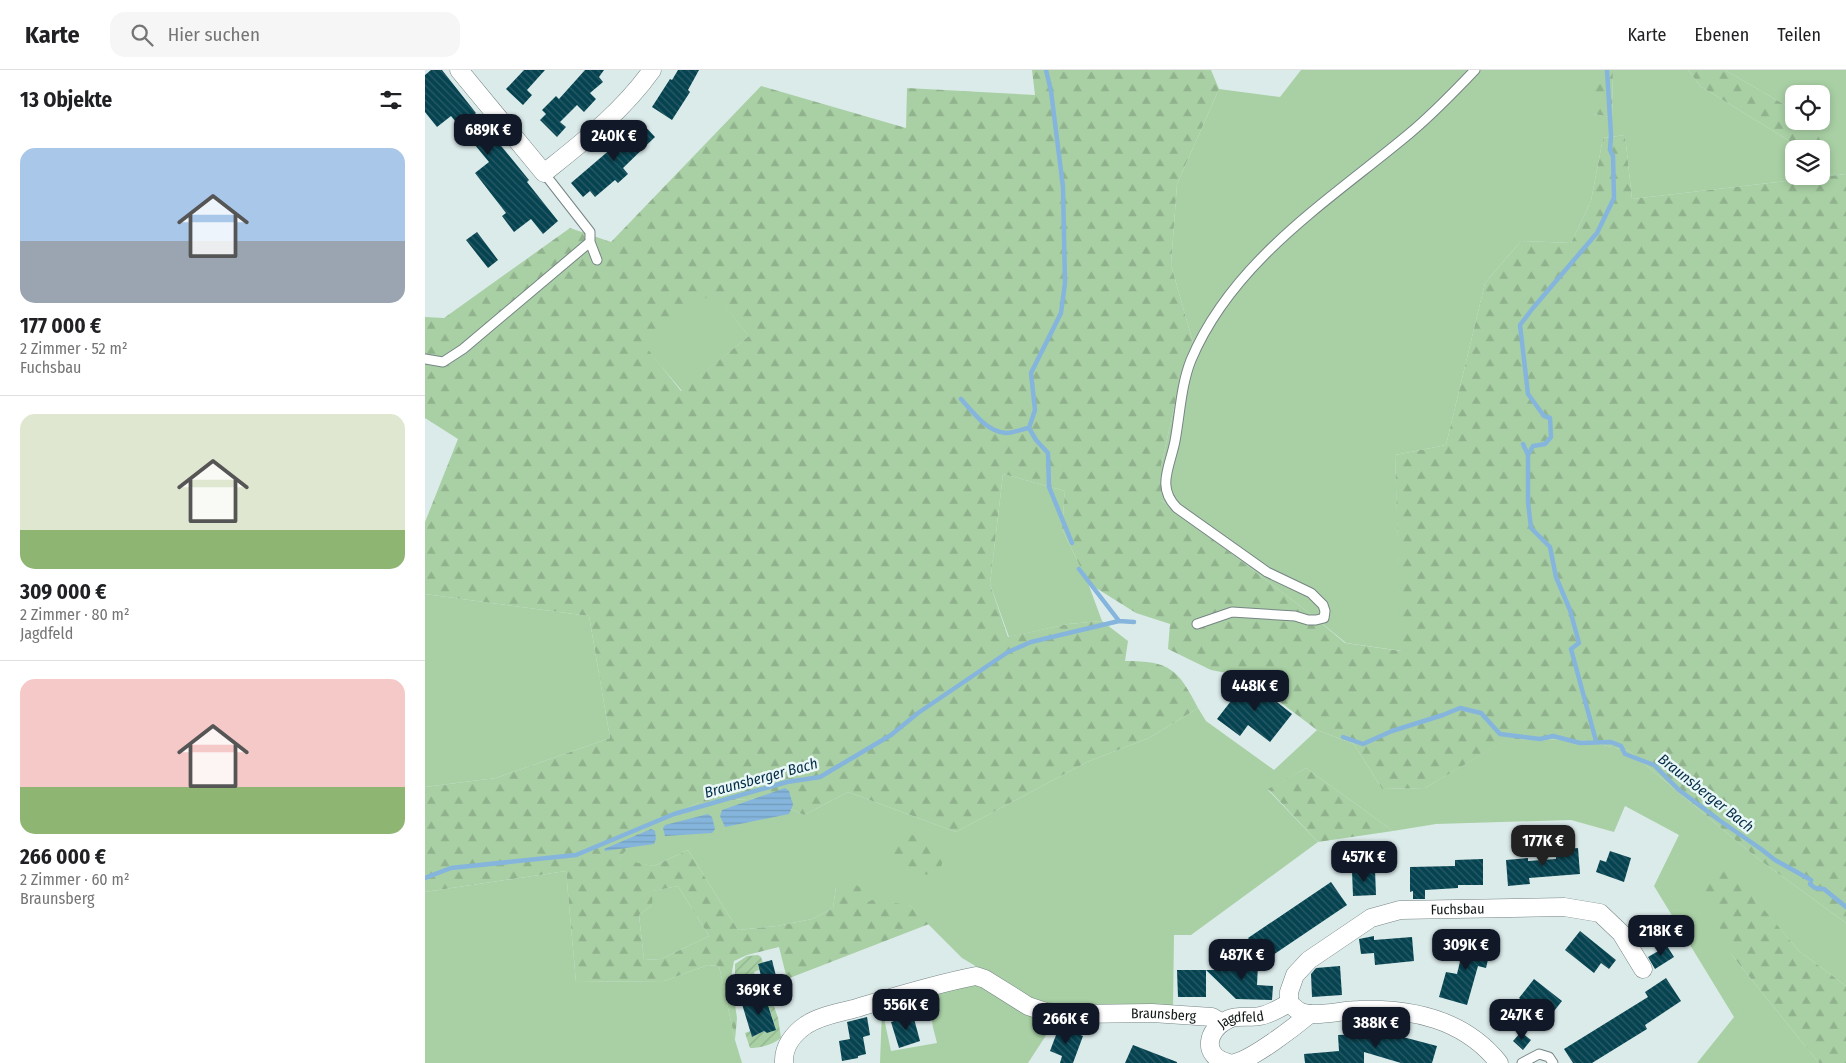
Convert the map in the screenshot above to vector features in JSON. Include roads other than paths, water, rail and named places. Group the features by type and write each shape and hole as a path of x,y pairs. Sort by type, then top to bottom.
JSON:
{"street":[{"path":"459,70 544,173 602,127 637,91 652,70"},
{"name":"Fuchsbau","path":"1289,1003 1289,992 1295,975 1309,960 1371,918 1400,910 1564,907 1600,913 1621,933 1643,969"},
{"name":"Braunsberg","path":"784,1063 783,1057 789,1042 799,1030 814,1021 892,997 976,976 985,979 1028,1006 1046,1012 1075,1014 1152,1013 1212,1017 1222,1024"},
{"path":"1289,1003 1298,1011 1310,1014 1381,1010 1403,1011 1438,1019 1476,1039 1499,1063"},
{"name":"Jagdfeld","path":"1229,1063 1216,1058 1210,1048 1211,1035 1222,1024 1235,1017 1252,1017 1268,1014 1289,1003"},
{"name":"Jagdfeld","path":"1235,1063 1295,1027 1310,1014"}],"lane":[{"path":"1197,624 1232,612 1295,616 1316,620 1324,618 1325,611 1323,605 1311,593 1267,572 1169,501 1165,485 1186,373 1191,358 1221,307 1276,244 1304,217 1411,132 1475,70"},
{"path":"544,173 590,232 590,242 597,260"},
{"path":"425,360 443,362 463,350 590,242"},
{"path":"1522,1063 1539,1054 1549,1056 1553,1063"}],"water":[{"path":"785,788 789,791 793,805 789,814 725,827 720,816 722,810"},
{"path":"708,814 712,817 715,829 712,833 665,836 663,828 665,825"},
{"path":"651,829 655,831 656,839 654,844 605,851 604,849"}],"waterway":[{"path":"1046,70 1051,91 1063,187 1065,283 1061,313 1031,373 1035,410 1029,428 1036,440 1048,453 1049,487 1072,543"},
{"path":"1596,741 1571,649 1579,643 1570,610 1556,577 1550,547 1531,528 1528,502 1528,455 1533,446 1545,444 1551,437 1550,418 1544,416 1528,394 1520,325 1597,233 1614,198 1607,70"},
{"path":"961,399 986,425 999,432 1006,433 1029,428"},
{"path":"1523,444 1528,455"},
{"path":"1079,569 1119,621"},
{"name":"Braunsberger Bach","path":"425,878 451,868 576,855 674,814 787,782 820,777 891,735 918,713 1008,652 1031,642 1119,621 1134,622"},
{"name":"Braunsberger Bach","path":"1343,737 1363,744 1392,731 1460,708 1481,713 1500,734 1540,739 1553,736 1580,743 1611,742 1621,746 1625,754 1654,765 1679,790 1719,820 1775,860 1811,880 1810,884 1815,888 1824,889 1846,907"}]}
